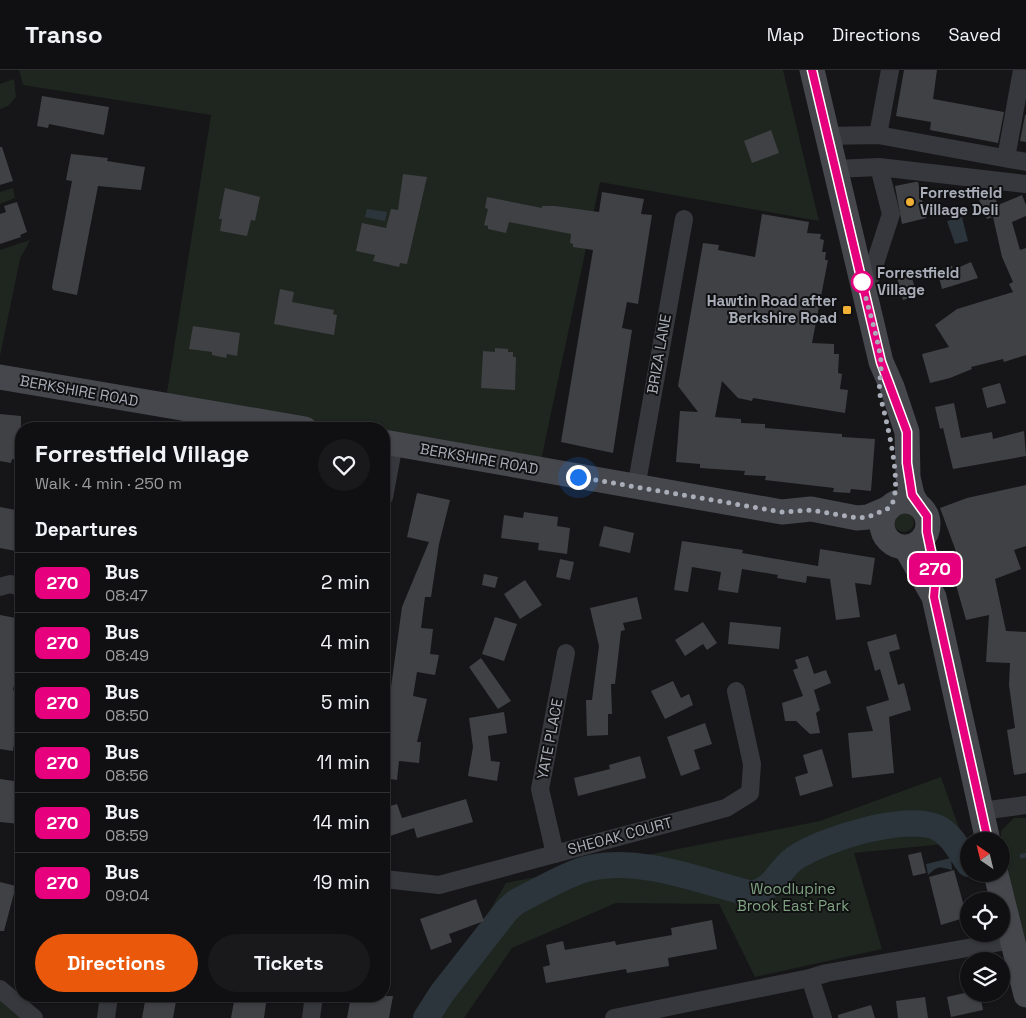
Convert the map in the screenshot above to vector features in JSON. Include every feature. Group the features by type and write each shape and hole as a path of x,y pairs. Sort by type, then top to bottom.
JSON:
{"main road":[{"path":"812,70 826,136 881,362 907,432 908,477 912,495 927,516 927,532 936,575 934,597 986,832"},
{"path":"881,362 880,393 893,457 895,490 890,507 885,513 882,527 897,544 934,597"},
{"name":"BERKSHIRE ROAD","path":"0,377 264,422"},
{"name":"BERKSHIRE ROAD","path":"390,443 636,488 782,512 811,510 857,518 868,517 890,507"},
{"path":"890,507 904,501 917,504"},
{"name":"BERKSHIRE ROAD","path":"782,512 800,524 852,531 897,544"},
{"path":"897,544 919,543 927,532"},
{"path":"998,882 1026,996"}],"street":[{"path":"878,135 890,70"},
{"path":"1006,158 1022,70"},
{"path":"826,136 878,135 1026,162"},
{"path":"834,169 879,167 1026,184"},
{"path":"865,296 870,275 888,228 891,214 879,167"},
{"name":"BRIZA LANE","path":"636,488 684,219"},
{"path":"0,587 10,584 15,585"},
{"name":"YATE PLACE","path":"555,854 540,790 566,653"},
{"name":"SHEOAK COURT","path":"390,880 439,885 726,808 750,793 752,764 736,691"},
{"path":"981,811 1026,805"},
{"path":"614,1018 810,978 826,973 1012,940"},
{"path":"810,978 823,1018"},
{"path":"0,990 34,1018"},
{"path":"106,1018 108,1002"},
{"path":"311,1018 313,1002"}],"green space":[{"path":"19,70 783,70 819,221 600,182 539,470 390,444 390,422 261,422 165,405 211,115 23,85"},
{"path":"14,79 16,97 8,106 0,109 0,84"},
{"path":"13,188 15,198 0,204 0,192"},
{"path":"30,240 20,259 0,356 0,250"},
{"path":"904,512 911,515 914,522 911,529 904,532 897,529 894,522 897,515"},
{"name":"Woodlupine Brook East Park","path":"941,777 960,832 960,842 854,853 882,949 755,977 719,904 616,903 512,948 464,1018 422,1018 429,991 465,952 506,883 820,821"},
{"path":"1014,818 1026,818 1026,951 1010,881 1010,832 1001,831"},
{"path":"0,991 30,1018 0,1018"}],"shaded area":[{"path":"367,209 387,212 385,221 365,217"},
{"path":"962,217 968,241 955,244 947,221"},
{"path":"951,858 952,870 939,868 928,875 926,864"}],"building":[{"path":"904,70 937,70 933,99 1004,112 998,143 930,130 931,122 896,116"},
{"path":"42,96 109,107 104,135 49,124 48,128 37,126"},
{"path":"1026,115 1026,142 1020,141"},
{"path":"771,130 779,153 752,163 744,141"},
{"path":"0,147 2,147 13,181 0,185"},
{"path":"71,154 108,158 107,161 145,167 141,190 98,186 77,295 53,290 52,287 72,181 66,180"},
{"path":"403,174 427,177 407,264 400,263 399,267 373,261 375,255 356,251 362,223 386,228 391,209 398,210"},
{"name":"Forrestfield Village Deli","path":"918,182 926,218 902,224 895,186"},
{"path":"225,188 260,197 255,221 251,220 247,236 220,231 222,219 219,219"},
{"path":"988,190 992,191 998,205 1022,195 1026,205 1026,216 1012,222 1020,250 1026,248 1026,355 1004,362 1003,359 971,367 972,369 950,378 930,383 922,354 949,347 935,325 957,309 1013,292 1009,284 1013,282 1002,257 993,217 987,219 977,195"},
{"path":"602,192 644,199 641,214 652,215 638,304 627,302 622,328 632,330 613,453 561,442 593,250 573,247 573,244 570,243 571,234 509,222 506,233 488,229 488,226 484,225 488,209 485,208 487,197 542,208 542,206 555,206 599,212"},
{"path":"17,202 27,232 20,235 21,237 0,244 0,214 6,212 4,206"},
{"path":"762,214 809,222 807,233 821,234 820,239 824,240 822,252 826,252 825,260 828,260 812,343 834,344 834,354 839,354 838,373 842,374 840,389 848,390 845,413 753,398 752,401 738,398 722,381 715,417 741,419 741,423 765,424 765,428 842,434 842,437 875,439 871,491 851,489 850,493 833,492 834,488 765,480 766,476 744,475 745,471 700,468 700,464 676,462 680,411 698,412 678,386 703,243 719,245 718,250 755,257"},
{"path":"971,262 978,278 942,289 937,270 952,266 953,270"},
{"path":"911,274 917,296 903,300 897,278"},
{"path":"280,289 294,292 292,302 334,310 333,314 337,315 334,335 274,324"},
{"path":"193,326 240,333 237,356 227,354 226,358 212,355 212,352 189,349"},
{"path":"495,348 508,349 508,352 513,352 513,357 516,357 515,390 481,388 483,351 495,352"},
{"path":"1000,383 1006,403 987,408 982,388"},
{"path":"954,403 961,438 992,432 993,439 1024,431 1026,456 953,469 943,428 940,429 935,407"},
{"path":"0,414 21,416 21,422 15,422 15,460 12,459 11,463 0,461"},
{"path":"1026,485 1026,546 1014,550 1021,569 995,579 1006,631 1026,632 1026,773 1014,775 1007,730 1015,728 1009,685 1010,663 986,662 989,615 966,620 948,557 957,554 940,508 967,498"},
{"path":"417,493 450,500 439,544 431,597 425,597 421,628 433,629 430,654 439,655 435,675 417,672 413,696 427,699 417,742 421,742 419,763 399,761 397,780 390,779 390,692 402,607 429,542 407,537"},
{"path":"0,507 15,510 15,551 0,548"},
{"path":"524,512 558,517 557,526 570,528 567,554 538,550 539,543 501,538 504,515 523,518"},
{"path":"604,526 634,533 630,553 599,546"},
{"path":"682,541 743,550 742,553 818,566 820,549 875,558 871,585 855,583 860,617 836,620 830,579 807,576 806,583 777,578 778,575 742,569 738,593 718,590 721,572 692,567 688,592 674,590"},
{"path":"560,559 574,562 570,580 556,577"},
{"path":"484,574 498,577 495,588 482,585"},
{"path":"525,580 542,605 520,619 504,594"},
{"path":"637,597 642,619 623,623 625,630 621,631 615,684 611,684 612,714 608,714 608,735 587,736 586,700 592,700 599,646 590,608"},
{"path":"0,615 15,618 15,681 13,690 15,690 15,738 13,751 0,749"},
{"path":"495,617 517,624 504,661 482,654"},
{"path":"703,622 717,643 707,650 703,644 685,656 675,640"},
{"path":"730,622 781,627 779,649 728,644"},
{"path":"896,634 900,649 889,652 898,685 904,683 911,710 889,717 894,773 852,778 848,733 873,731 866,707 889,700 880,669 875,671 867,642"},
{"path":"808,656 814,674 826,670 831,683 814,690 820,710 816,713 820,733 810,734 796,721 785,721 782,703 803,696 793,670 798,668 795,660"},
{"path":"481,658 511,701 498,709 469,667"},
{"path":"673,681 681,698 689,694 693,705 665,719 651,691"},
{"path":"504,712 507,733 488,736 491,761 500,762 497,781 468,776 473,747 469,718"},
{"path":"705,723 712,744 694,750 700,769 681,776 667,737"},
{"path":"822,749 833,786 800,796 795,777 808,773 803,755"},
{"path":"640,756 646,778 578,796 574,778 610,769 609,765"},
{"path":"0,779 15,781 15,824 0,822"},
{"path":"466,799 473,822 417,838 414,828 390,836 390,806 397,804 402,818"},
{"path":"921,852 926,873 913,876 908,855"},
{"path":"954,870 960,892 960,919 941,925 929,877"},
{"path":"0,882 15,886 15,890 4,931 0,931"},
{"path":"476,899 484,921 449,934 452,942 431,950 420,919"},
{"path":"712,920 717,949 668,958 669,966 627,973 626,969 546,983 543,967 550,965 546,945 563,941 565,950 615,941 616,945 672,935 671,928"},
{"path":"960,994 960,1002 982,1002 983,1010 951,1017 947,997"},
{"path":"390,996 393,996 389,1018 347,1018 350,1002 390,1002"},
{"path":"925,997 928,1018 898,1018 896,1001"},
{"path":"145,1002 176,1002 173,1018 142,1018"},
{"path":"234,1002 266,1002 264,1018 231,1018"},
{"path":"871,1005 875,1018 838,1018 838,1015"}],"waterway":[{"path":"426,1018 442,993 507,910 516,902 582,870 610,865 630,865 672,872 752,894 767,887 789,863 808,851 843,836 885,826 922,824 936,827 951,838 960,851"},
{"path":"1022,856 1026,855"}],"bus line":[{"name":"270","path":"812,70 826,136 881,362 892,387 907,432 908,477 912,495 917,504 923,509 929,524 927,532 936,575 934,597 986,832"}],"place":[{"name":"Forrestfield Village Deli","path":"910,202"},
{"name":"Forrestfield Village","path":"862,282"},
{"name":"Hawtin Road after Berkshire Road","path":"847,310"}],"route":[{"path":"578,477 782,512 811,510 857,518 868,517 889,508 892,505 895,490 893,457 880,393 881,362 861,278 862,282"}]}
